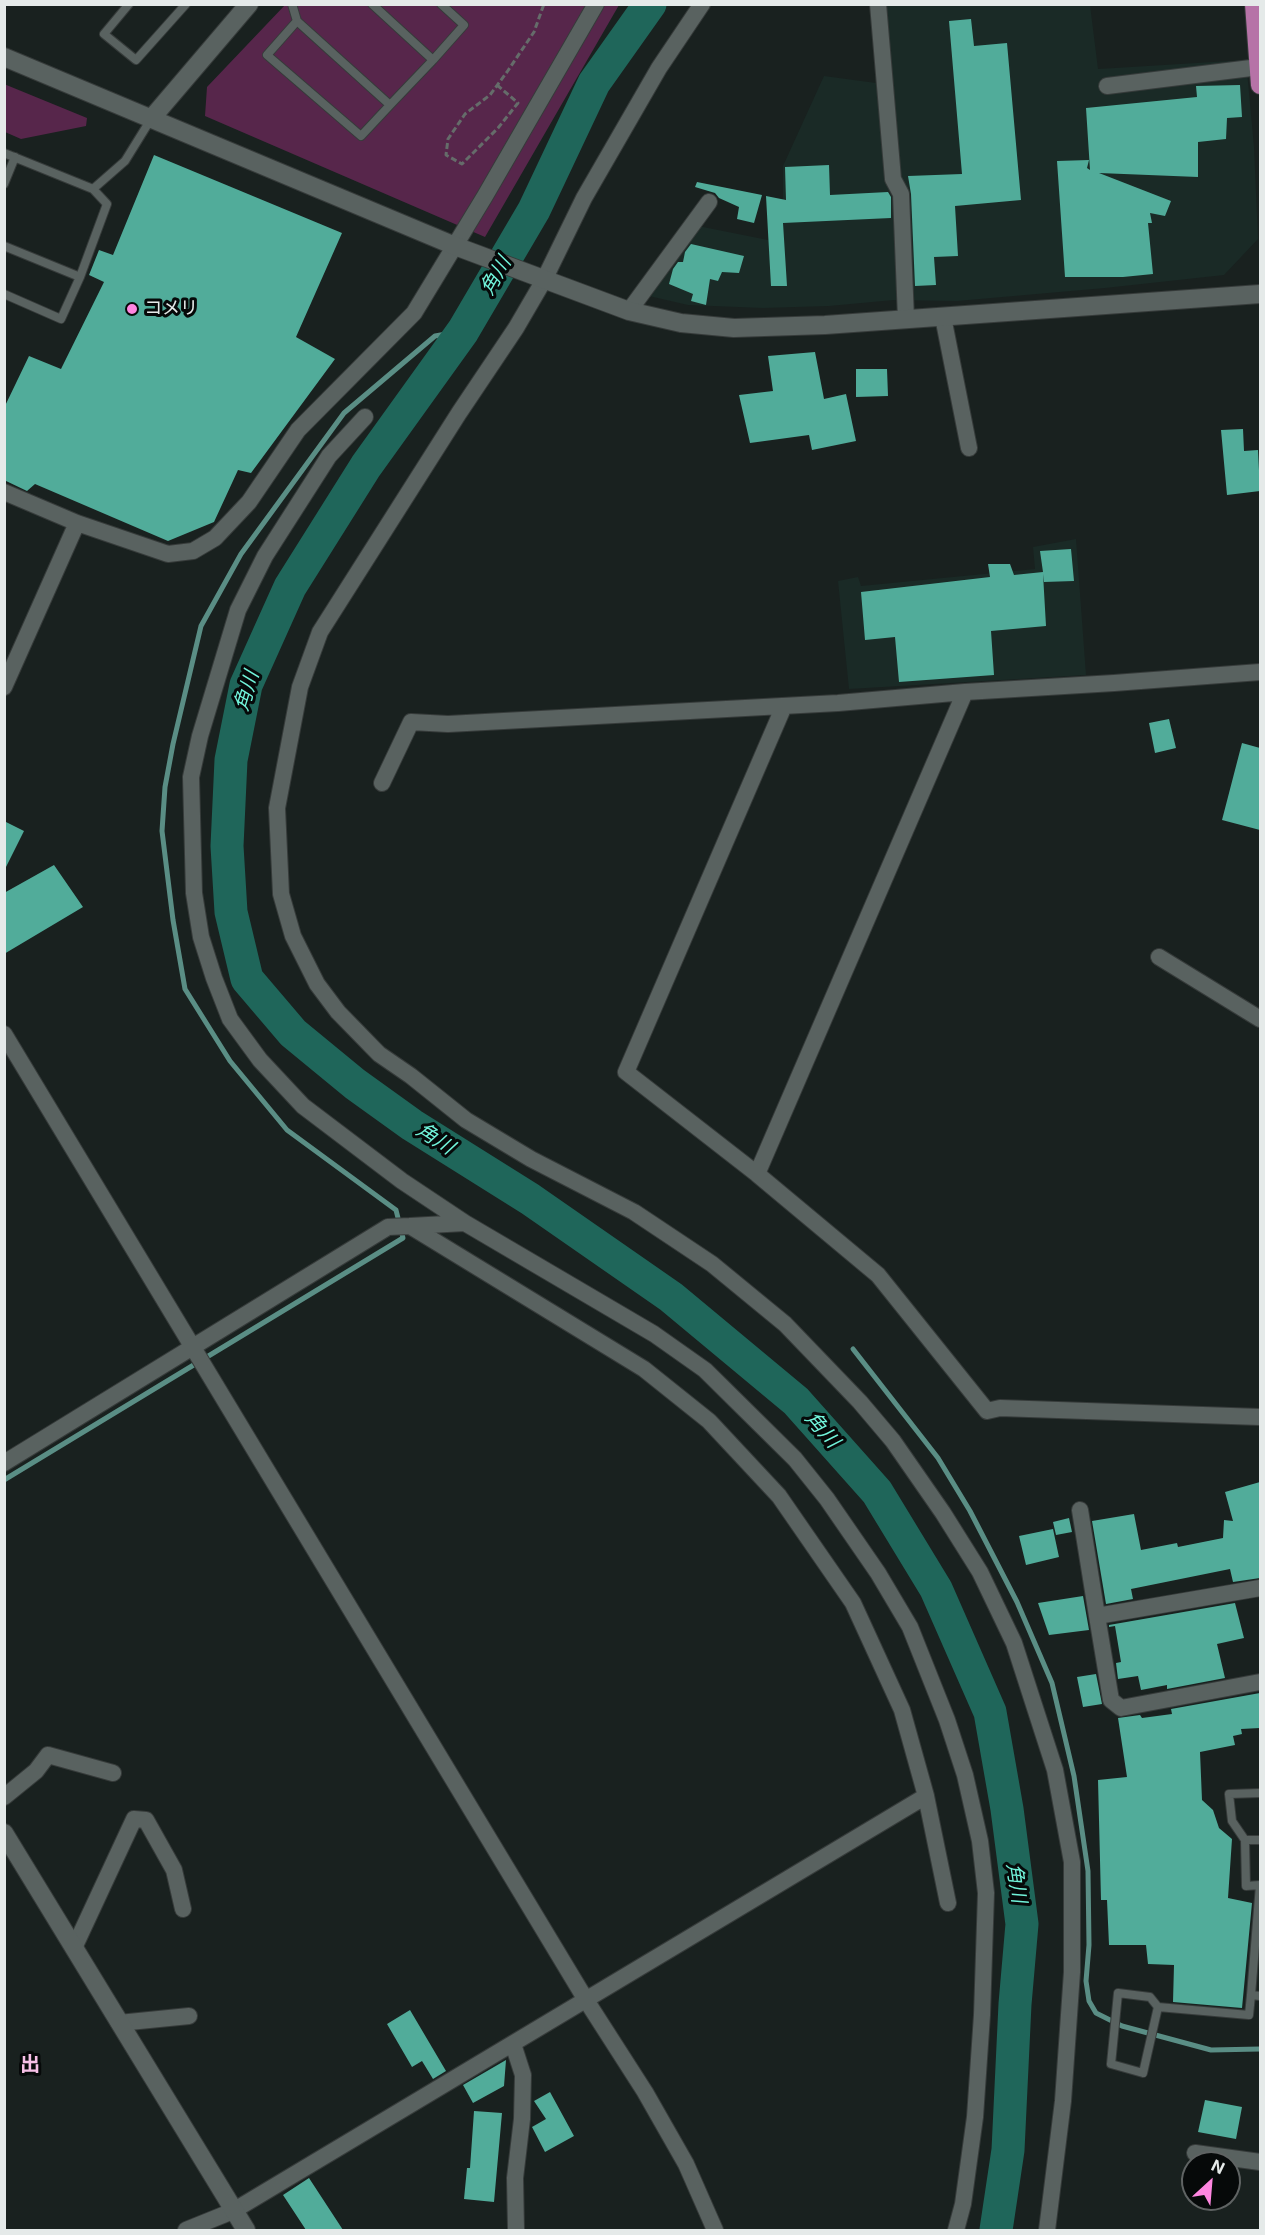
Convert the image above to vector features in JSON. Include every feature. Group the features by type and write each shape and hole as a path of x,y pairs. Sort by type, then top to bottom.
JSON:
{"main road":[{"path":"1254,4 1260,76"}],"street":[{"path":"151,119 249,4"},
{"path":"4,492 77,523 168,554 193,551 215,538 249,502 298,430 414,312 596,4"},
{"path":"702,4 659,68 590,187 516,328 459,413 320,632 300,687 277,808 281,894 293,936 317,984 338,1012 379,1054 411,1076 466,1120 531,1159 634,1212 712,1264 785,1324 860,1402 893,1441 943,1513 980,1572 1014,1643 1056,1770 1072,1862 1072,1972 1063,2101 1047,2230"},
{"path":"878,4 893,179 901,194 906,319"},
{"path":"4,57 455,246 628,311 681,323 734,328 825,325 1260,294"},
{"path":"1107,86 1260,76"},
{"path":"628,311 709,202"},
{"path":"943,317 969,448"},
{"path":"365,417 329,456 265,556 238,610 200,736 191,777 194,893 201,937 214,978 230,1019 260,1060 303,1106 402,1181 465,1223 654,1334 705,1370 795,1459 827,1499 872,1564 910,1627 947,1720 965,1775 980,1841 986,1893 982,2015 975,2117 963,2204 956,2230"},
{"path":"4,687 77,523"},
{"path":"382,783 411,722 448,724 784,706 1260,672"},
{"path":"757,1174 965,692"},
{"path":"784,706 626,1072 757,1174 878,1275 987,1411 1000,1408 1260,1417"},
{"path":"1159,957 1260,1019"},
{"path":"4,1034 586,2000 645,2092 686,2164 715,2230"},
{"path":"4,1463 388,1227 465,1223"},
{"path":"410,1226 644,1369 709,1421 779,1496 853,1603 902,1710 926,1796 948,1903"},
{"path":"1080,1510 1111,1700 1121,1708 1260,1682"},
{"path":"1097,1617 1260,1588"},
{"path":"4,1797 36,1771 48,1755 113,1773"},
{"path":"186,2230 233,2211 926,1796"},
{"path":"74,1948 134,1819 146,1820 174,1870 183,1909"},
{"path":"4,1833 246,2230"},
{"path":"119,2023 189,2016"},
{"path":"513,2043 523,2075 522,2119 515,2178 516,2230"},
{"path":"1241,2159 1260,2162"}],"lane":[{"path":"129,4 104,34 136,60 186,4"},
{"path":"292,4 297,21 390,105"},
{"path":"372,4 433,60"},
{"path":"297,21 267,55 361,136 464,25 441,4"},
{"path":"93,189 125,161 151,119"},
{"path":"4,153 93,189 107,204 80,277 61,319 4,294"},
{"path":"4,184 15,158"},
{"path":"4,246 80,277"},
{"path":"1158,2007 1143,2073 1111,2064 1118,1993 1150,1997 1158,2007 1249,2015 1256,1995 1260,1885 1246,1886 1245,1840 1232,1821 1229,1794 1260,1793"},
{"path":"1245,1840 1260,1840"}],"path":[{"path":"497,85 518,104 462,164 446,155 448,139 465,114 490,95 534,32 544,4"}],"shaded area":[{"path":"285,5 619,5 485,237 205,116 207,87"},
{"path":"872,5 1090,5 1098,69 1246,60 1254,147 1258,239 1224,275 1105,288 957,301 894,300 829,306 763,308 688,305 649,296 698,226 783,243 783,166 824,76 876,83"},
{"path":"4,84 87,118 86,126 21,139 5,132"},
{"path":"1076,539 1086,675 849,689 838,581 858,577 861,586 1035,569 1033,547"}],"building":[{"path":"971,19 974,46 1007,43 1021,200 955,206 958,256 934,257 936,285 915,286 911,194 908,176 962,174 949,21"},
{"path":"1240,85 1242,117 1227,118 1226,139 1198,142 1198,177 1099,173 1171,201 1165,216 1150,213 1152,223 1148,223 1153,274 1123,277 1065,277 1057,161 1089,160 1087,168 1090,170 1086,108 1197,97 1196,86"},
{"path":"154,155 342,233 296,337 335,359 251,473 238,470 214,522 168,541 35,484 27,491 4,480 4,408 29,356 61,369 104,282 89,275 99,250 113,255"},
{"path":"829,165 830,195 888,192 891,197 891,218 783,223 787,286 771,286 766,196 786,200 785,167"},
{"path":"697,182 762,195 754,223 737,219 739,207 719,198 715,193 695,187"},
{"path":"691,244 744,256 739,273 722,272 718,281 710,279 706,305 691,301 693,294 669,284 673,269 678,262 683,262 685,252"},
{"path":"815,352 824,399 846,394 856,441 812,450 809,435 750,443 739,395 773,391 768,356"},
{"path":"856,369 887,369 888,396 856,397"},
{"path":"1243,429 1244,451 1258,450 1260,491 1227,495 1221,430"},
{"path":"1071,549 1074,581 1044,582 1043,574 1046,626 991,631 994,675 899,682 895,637 865,640 861,592 990,577 988,564 1010,564 1014,575 1043,572 1040,551"},
{"path":"1169,719 1176,748 1155,753 1149,723"},
{"path":"1242,743 1260,748 1260,830 1222,820"},
{"path":"4,821 24,831 4,871"},
{"path":"54,865 83,907 4,954 4,893"},
{"path":"1260,1482 1260,1578 1233,1582 1230,1569 1131,1589 1133,1599 1106,1604 1092,1521 1134,1514 1141,1550 1177,1543 1178,1547 1223,1538 1224,1520 1233,1521 1225,1492"},
{"path":"1069,1518 1072,1532 1056,1535 1053,1522"},
{"path":"1053,1529 1059,1557 1026,1565 1019,1536"},
{"path":"1083,1596 1089,1630 1049,1635 1038,1603"},
{"path":"1235,1603 1244,1638 1217,1644 1225,1678 1167,1689 1167,1685 1141,1690 1138,1676 1118,1679 1116,1663 1121,1662 1115,1626 1109,1627 1109,1625"},
{"path":"1096,1674 1102,1704 1083,1707 1077,1677"},
{"path":"1260,1693 1260,1728 1241,1729 1242,1734 1233,1736 1235,1745 1200,1752 1202,1800 1213,1810 1219,1828 1232,1839 1228,1898 1252,1903 1242,2008 1173,2002 1174,1965 1148,1964 1146,1945 1109,1945 1107,1900 1101,1900 1098,1780 1127,1777 1118,1718 1172,1714 1171,1709"},
{"path":"410,2010 446,2071 433,2079 422,2061 412,2067 387,2024"},
{"path":"506,2060 504,2086 473,2103 463,2085"},
{"path":"550,2092 574,2136 545,2152 532,2127 546,2119 534,2101"},
{"path":"1205,2100 1242,2107 1236,2139 1198,2132"},
{"path":"474,2111 502,2113 494,2202 464,2199 467,2168 470,2168"},
{"path":"309,2178 343,2230 306,2230 283,2195"}],"waterway":[{"name":"角川","path":"650,4 594,83 534,210 463,331 366,466 290,587 246,685 231,760 227,846 231,912 247,979 293,1033 355,1084 412,1125 530,1199 671,1297 796,1401 877,1492 936,1589 990,1712 1007,1809 1022,1924 1015,2004 1008,2150 996,2230"},
{"path":"4,1480 403,1238 396,1210 287,1130 230,1061 185,989 173,920 162,831 165,787 173,744 201,626 241,554 344,413 435,336 463,331"},
{"path":"853,1349 938,1458 970,1511 1017,1602 1052,1683 1074,1776 1088,1871 1089,1945 1086,1981 1089,2001 1096,2013 1122,2026 1211,2050 1260,2049"}],"place":[{"name":"コメリ","path":"132,309"}],"district":[{"name":"出","path":"30,2065"}]}
